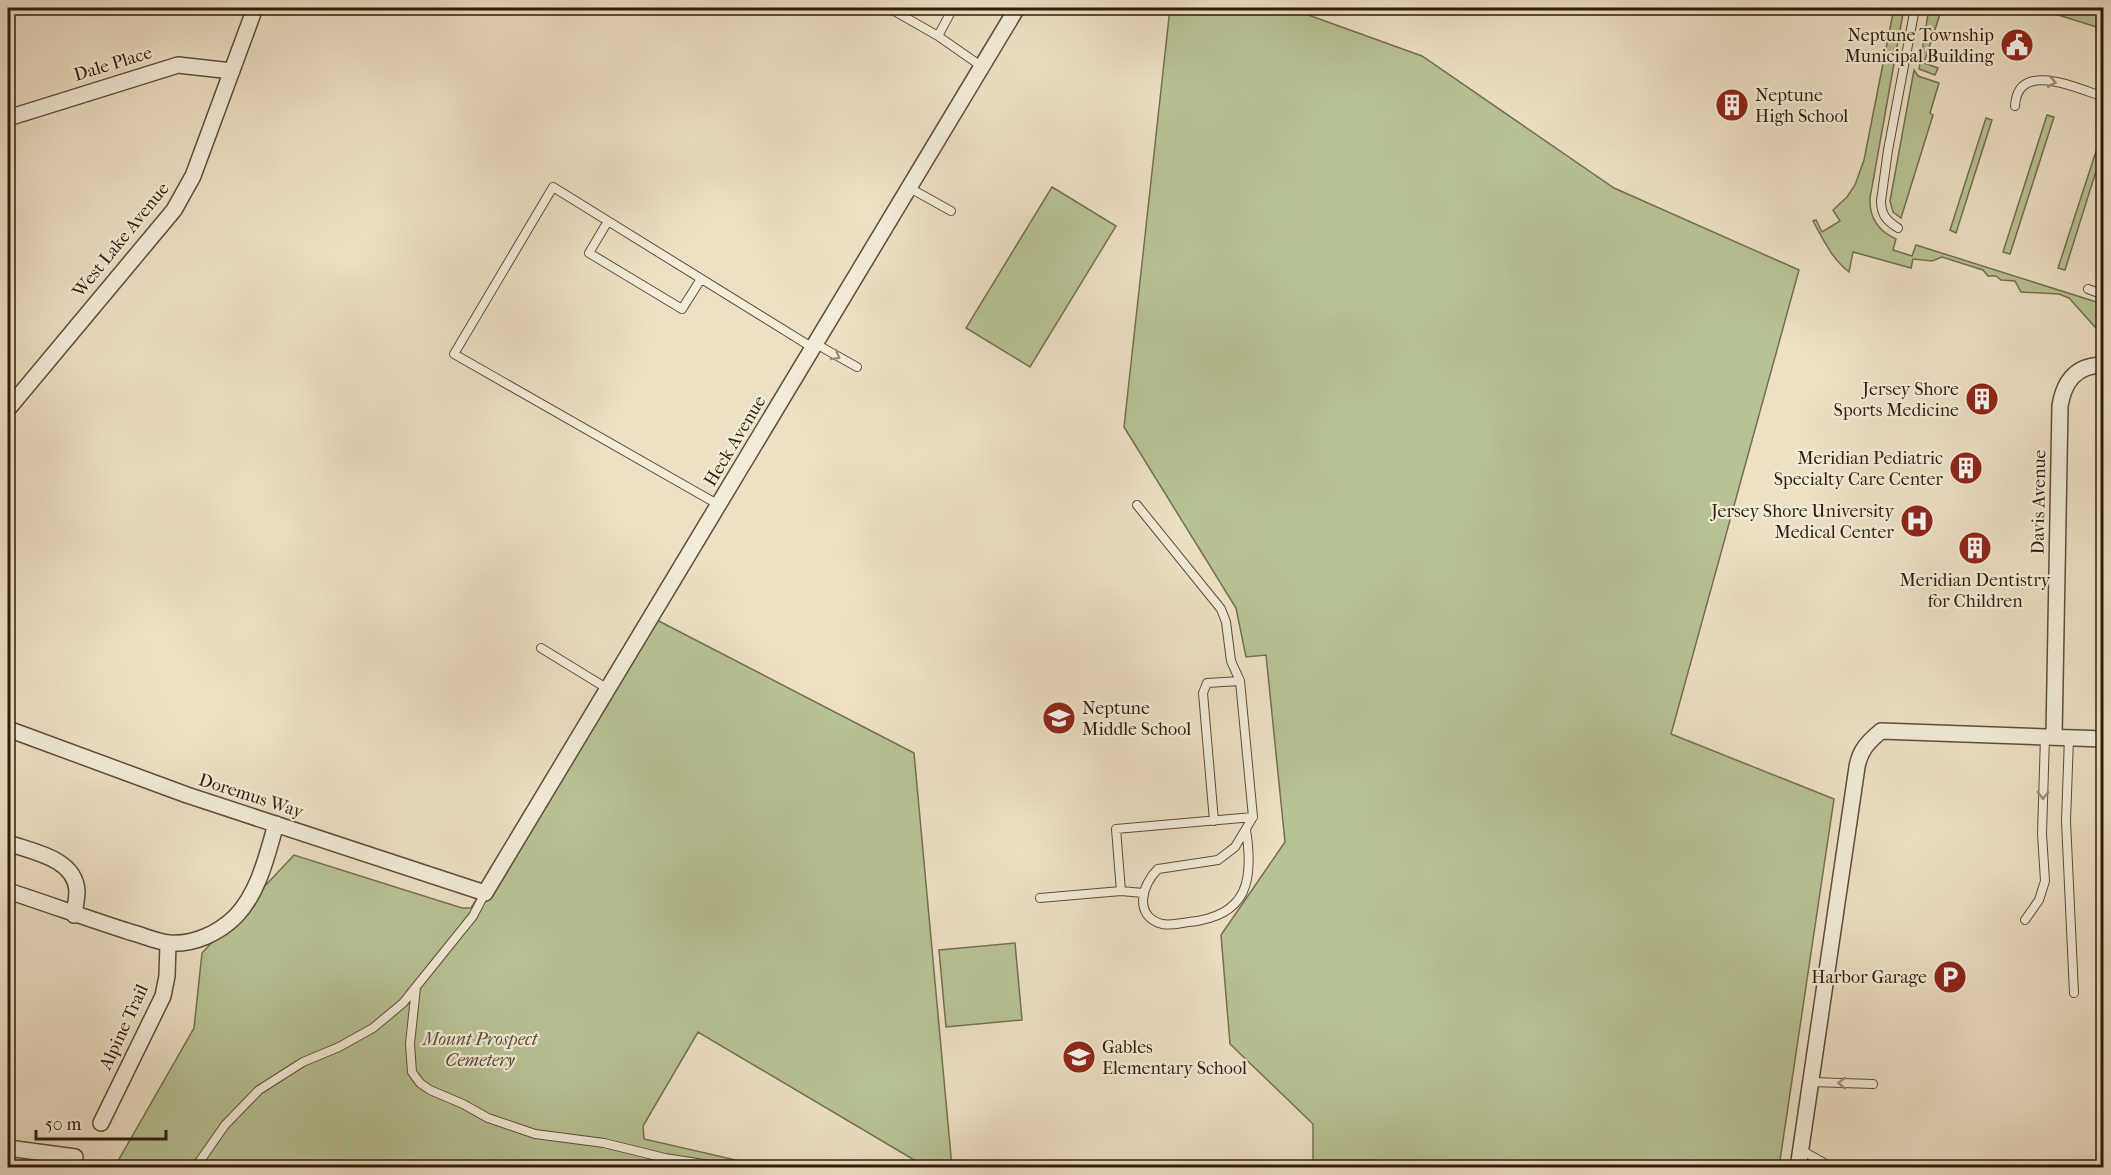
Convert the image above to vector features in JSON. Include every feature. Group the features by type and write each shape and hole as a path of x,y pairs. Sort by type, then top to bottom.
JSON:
{"street":[{"name":"West Lake Avenue","path":"8,409 174,210 193,176 255,8"},
{"name":"Heck Avenue","path":"485,893 1017,8"},
{"name":"Dale Place","path":"8,118 178,65 232,70"},
{"name":"Davis Avenue","path":"2056,737 2060,406 2063,388 2069,379 2087,368 2103,365"},
{"name":"Doremus Way","path":"8,729 187,795 485,893"},
{"path":"1798,1167 1857,767 1862,751 1881,731 2103,739"},
{"path":"8,891 74,915 168,943 190,942 206,937 237,915 251,895 264,864 276,824"},
{"path":"8,843 62,863 72,874 77,891 74,915"},
{"name":"Alpine Trail","path":"101,1123 163,996 167,976 168,943"},
{"path":"8,1148 75,1157"}],"lane":[{"path":"889,8 938,36 981,66"},
{"path":"938,36 954,8"},
{"path":"1898,228 1886,219 1881,208 1881,201 1888,150 1915,8"},
{"path":"2015,106 2017,94 2022,86 2037,80 2057,82 2103,97"},
{"path":"908,186 951,211"},
{"path":"719,505 454,354 554,187 701,279 815,346 857,367"},
{"path":"608,221 589,252 682,309 701,279"},
{"path":"2088,289 2103,294"},
{"path":"1137,505 1221,609 1226,622 1231,662 1240,681 1253,817 1235,847 1218,860 1158,868 1147,881 1143,893 1146,912 1160,923 1168,925 1202,921 1216,917 1231,908 1240,896 1249,871 1250,856 1246,830"},
{"path":"541,648 608,689"},
{"path":"1214,820 1203,693 1207,683 1240,681"},
{"path":"2025,920 2039,900 2045,881 2042,834 2056,737"},
{"path":"2056,737 2066,830 2074,993"},
{"path":"1120,891 1116,829 1253,817"},
{"path":"1040,898 1120,891 1143,893"},
{"path":"195,1167 225,1125 259,1090 303,1062 339,1047 373,1028 403,1004 473,916 485,893"},
{"path":"416,987 410,1044 412,1072 429,1090 463,1104 488,1118 535,1134 604,1143 665,1158 729,1167"},
{"path":"1811,1082 1873,1084"},
{"path":"1801,1150 1833,1167"}],"green space":[{"path":"1170,8 1289,8 1422,56 1614,188 1799,270 1671,734 1834,799 1779,1167 1313,1167 1313,1124 1230,1044 1221,935 1285,842 1266,655 1246,657 1236,608 1124,427"},
{"path":"1894,8 1904,8 1870,198 1871,212 1876,223 1884,232 1896,239 1893,250 1912,256 1916,245 2103,304 2103,336 2069,298 2059,294 2021,292 2015,281 1988,276 1983,270 1942,257 1932,261 1913,259 1911,268 1853,252 1849,272 1828,248 1813,221 1816,220 1822,232 1840,221 1833,210 1847,197 1855,185 1864,160"},
{"path":"1929,8 1942,8 1924,63 1938,68 1935,75 1919,69"},
{"path":"2036,8 2103,8 2103,29"},
{"path":"1914,70 1918,76 1939,83 1930,113 1933,115 1901,218 1893,212 1890,201"},
{"path":"2047,115 2054,117 2010,254 2003,252"},
{"path":"1986,118 1992,120 1956,233 1950,230"},
{"path":"2102,133 2103,149 2065,270 2058,268"},
{"path":"1052,187 1116,226 1030,367 966,328"},
{"name":"Mount Prospect Cemetery","path":"651,617 914,753 952,1167 926,1167 698,1032 643,1126 644,1139 766,1167 114,1168 194,1028 202,953 294,855 462,908 471,908"},
{"path":"1015,943 1022,1020 946,1027 939,950"}],"place":[{"name":"Neptune Township Municipal Building","path":"2017,45"},
{"name":"Neptune High School","path":"1732,105"},
{"name":"Jersey Shore Sports Medicine","path":"1982,399"},
{"name":"Meridian Pediatric Specialty Care Center","path":"1966,468"},
{"name":"Jersey Shore University Medical Center","path":"1917,521"},
{"name":"Meridian Dentistry for Children","path":"1975,548"},
{"name":"Neptune Middle School","path":"1059,718"},
{"name":"Harbor Garage","path":"1950,977"},
{"name":"Gables Elementary School","path":"1079,1057"}]}
